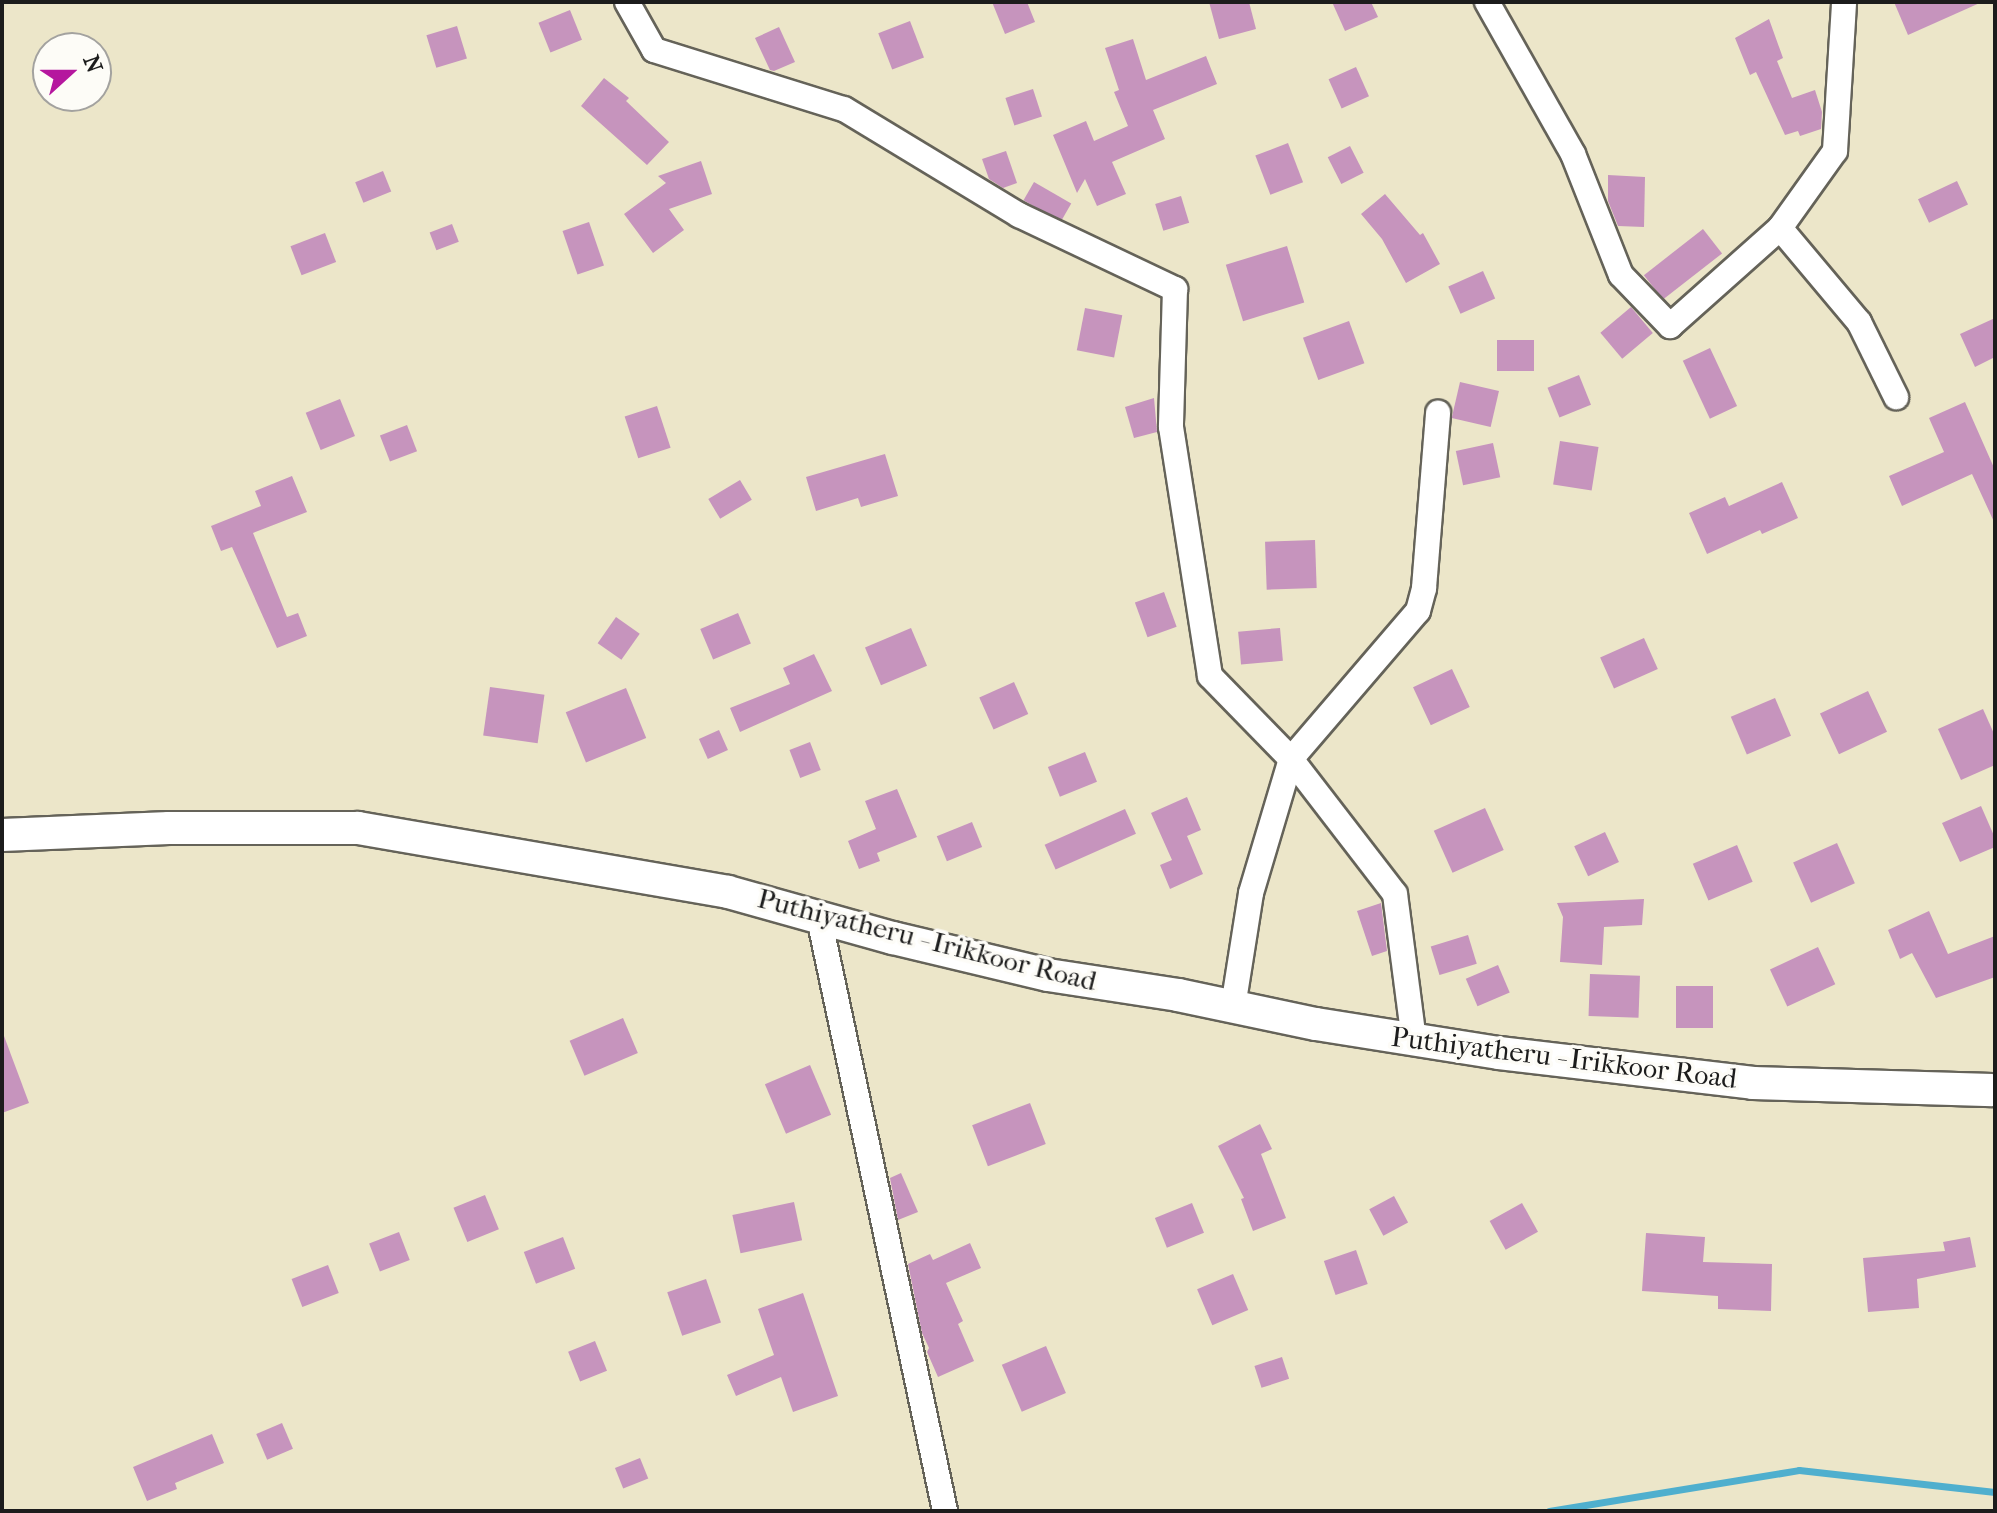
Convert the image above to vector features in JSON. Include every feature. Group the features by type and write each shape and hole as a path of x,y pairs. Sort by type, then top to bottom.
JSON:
{"main road":[{"name":"Puthiyatheru - Irikkoor Road","path":"2,835 169,828 358,828 728,892 1048,975 1414,1040 1753,1083 1995,1090"}],"street":[{"path":"627,2 654,50 844,109 1019,215 1175,289 1171,427 1210,676 1291,759 1395,894 1414,1040"},
{"path":"1487,2 1573,154 1621,275 1670,326 1780,228 1835,151 1844,2"},
{"path":"1780,228 1859,322 1896,397"},
{"path":"1233,1007 1251,893 1291,759 1418,611 1424,588 1438,413"},
{"path":"819,918 945,1511"}],"building":[{"path":"992,2 1027,2 1035,22 1005,34"},
{"path":"1209,2 1249,2 1256,29 1219,39"},
{"path":"1332,2 1371,2 1378,17 1345,31"},
{"path":"1894,2 1982,2 1908,35"},
{"path":"570,10 582,40 550,52 538,23"},
{"path":"1769,19 1783,58 1777,61 1792,98 1815,90 1822,112 1821,129 1800,136 1798,131 1785,135 1756,72 1750,75 1735,38"},
{"path":"910,21 924,57 892,70 878,33"},
{"path":"457,26 467,59 436,68 426,35"},
{"path":"779,27 795,62 774,71 770,70 755,38"},
{"path":"1133,39 1146,80 1206,56 1217,84 1153,110 1165,139 1112,162 1126,194 1097,206 1085,179 1077,193 1053,135 1086,121 1094,141 1128,126 1114,92 1119,90 1105,48"},
{"path":"1356,67 1369,96 1342,108 1329,79"},
{"path":"604,78 629,98 626,101 669,142 647,165 581,106"},
{"path":"1033,89 1042,117 1014,126 1005,98"},
{"path":"1288,143 1303,182 1270,195 1255,156"},
{"path":"1350,146 1364,173 1341,184 1328,157"},
{"path":"1006,151 1017,183 1003,188 989,179 982,159"},
{"path":"701,161 712,194 669,209 684,230 653,253 624,214 666,183 658,176"},
{"path":"383,171 391,191 363,203 355,182"},
{"path":"1608,175 1645,177 1644,227 1618,226 1608,201"},
{"path":"1957,181 1968,205 1929,223 1918,199"},
{"path":"1034,182 1071,204 1061,222 1024,200"},
{"path":"1385,194 1420,235 1423,233 1440,264 1406,283 1382,239 1361,214"},
{"path":"1181,196 1189,223 1163,231 1155,204"},
{"path":"589,222 604,265 578,275 563,231"},
{"path":"452,224 459,242 436,250 430,233"},
{"path":"1703,229 1722,253 1663,300 1644,275"},
{"path":"325,233 336,262 302,275 290,246"},
{"path":"1287,246 1304,302 1243,321 1226,265"},
{"path":"1483,271 1495,298 1460,314 1448,286"},
{"path":"1631,307 1653,333 1622,359 1600,333"},
{"path":"1085,308 1122,315 1114,357 1077,350"},
{"path":"1995,318 1995,357 1975,367 1960,334"},
{"path":"1349,321 1364,363 1318,380 1303,338"},
{"path":"1497,340 1534,340 1534,371 1497,371"},
{"path":"1710,348 1737,406 1710,419 1683,361"},
{"path":"1579,375 1591,405 1559,417 1547,388"},
{"path":"1460,382 1499,391 1491,427 1452,418"},
{"path":"1154,398 1157,432 1134,438 1125,407"},
{"path":"340,399 355,436 321,450 306,413"},
{"path":"1965,402 1995,470 1995,524 1972,474 1902,506 1889,476 1944,452 1929,418"},
{"path":"657,406 671,448 638,458 625,417"},
{"path":"407,425 417,451 390,462 380,435"},
{"path":"1560,441 1599,447 1592,491 1553,484"},
{"path":"1493,443 1500,477 1463,485 1456,451"},
{"path":"885,454 898,496 861,507 858,498 816,511 806,477"},
{"path":"292,476 307,512 253,533 287,617 298,613 307,636 277,648 232,547 221,551 211,526 261,506 255,491"},
{"path":"740,480 752,500 720,519 708,499"},
{"path":"1782,482 1798,518 1762,534 1760,530 1707,554 1689,513 1725,497 1729,506"},
{"path":"1315,540 1317,588 1267,590 1265,542"},
{"path":"1164,592 1177,627 1148,637 1135,603"},
{"path":"738,613 751,643 713,659 700,629"},
{"path":"616,617 640,634 621,660 598,643"},
{"path":"911,628 927,666 881,685 865,648"},
{"path":"1280,628 1283,661 1241,665 1238,632"},
{"path":"1644,638 1658,669 1614,689 1600,658"},
{"path":"814,654 832,691 740,732 730,708 790,684 783,668"},
{"path":"1452,669 1470,707 1431,725 1413,687"},
{"path":"1014,682 1028,714 994,729 979,697"},
{"path":"490,687 544,695 538,743 483,736"},
{"path":"626,688 646,738 586,762 566,712"},
{"path":"1868,691 1887,732 1839,754 1820,713"},
{"path":"1775,698 1791,736 1747,754 1731,717"},
{"path":"1983,709 1995,736 1995,765 1961,780 1938,729"},
{"path":"719,730 728,750 708,759 699,739"},
{"path":"810,742 821,770 800,778 789,750"},
{"path":"1085,752 1097,782 1060,797 1048,767"},
{"path":"897,789 917,837 877,853 880,861 859,869 848,841 876,829 865,801"},
{"path":"1187,797 1201,830 1187,836 1203,874 1170,889 1160,865 1172,860 1151,813"},
{"path":"1981,806 1995,838 1995,847 1960,862 1942,823"},
{"path":"1485,808 1504,850 1453,873 1434,831"},
{"path":"1125,809 1136,834 1056,869 1045,845"},
{"path":"972,822 982,847 947,861 937,836"},
{"path":"1605,832 1619,862 1588,876 1574,846"},
{"path":"1837,843 1855,883 1811,903 1793,863"},
{"path":"1737,845 1753,882 1708,901 1693,864"},
{"path":"1644,899 1642,925 1604,927 1602,965 1560,962 1563,917 1557,903"},
{"path":"1381,903 1387,951 1372,956 1357,911"},
{"path":"1929,911 1948,954 1995,936 1995,977 1936,998 1912,953 1900,959 1888,930"},
{"path":"1468,935 1477,964 1439,975 1431,946"},
{"path":"1818,947 1835,984 1787,1007 1770,969"},
{"path":"1498,965 1510,993 1478,1006 1466,979"},
{"path":"1590,974 1640,976 1639,1018 1589,1016"},
{"path":"1676,986 1713,986 1713,1028 1676,1028"},
{"path":"623,1018 638,1053 584,1076 570,1041"},
{"path":"2,1037 29,1103 2,1113"},
{"path":"810,1065 831,1115 786,1134 765,1084"},
{"path":"1030,1103 1046,1144 988,1166 972,1125"},
{"path":"1260,1124 1272,1149 1261,1154 1286,1218 1253,1231 1241,1199 1244,1198 1218,1146"},
{"path":"901,1173 918,1212 898,1220 890,1178"},
{"path":"485,1195 499,1229 467,1242 453,1208"},
{"path":"1394,1196 1408,1222 1383,1236 1369,1209"},
{"path":"794,1202 802,1240 740,1253 732,1215"},
{"path":"1192,1203 1204,1233 1167,1248 1155,1218"},
{"path":"1522,1203 1538,1232 1506,1250 1490,1221"},
{"path":"399,1232 410,1260 380,1271 369,1243"},
{"path":"1646,1233 1705,1237 1703,1262 1772,1264 1771,1311 1718,1309 1718,1296 1642,1291"},
{"path":"563,1237 575,1269 536,1284 524,1252"},
{"path":"1970,1237 1976,1267 1917,1279 1919,1308 1868,1312 1863,1258 1945,1251 1943,1242"},
{"path":"970,1243 981,1268 946,1283 963,1321 958,1324 974,1361 938,1377 927,1352 929,1348 922,1333 908,1264 930,1254 933,1260"},
{"path":"1356,1250 1368,1284 1336,1295 1324,1261"},
{"path":"328,1265 339,1293 302,1307 292,1279"},
{"path":"1233,1274 1248,1310 1212,1325 1197,1289"},
{"path":"706,1279 721,1322 682,1336 667,1292"},
{"path":"803,1293 838,1396 793,1412 781,1377 736,1396 727,1375 774,1355 758,1309"},
{"path":"595,1341 607,1371 580,1382 568,1352"},
{"path":"1046,1346 1066,1393 1022,1412 1002,1365"},
{"path":"1282,1357 1289,1379 1262,1388 1254,1366"},
{"path":"282,1423 293,1449 267,1460 256,1434"},
{"path":"212,1434 224,1463 175,1483 177,1489 147,1501 133,1467"},
{"path":"640,1458 648,1478 623,1489 615,1468"}],"waterway":[{"path":"1549,1511 1799,1470 1995,1492"}]}
